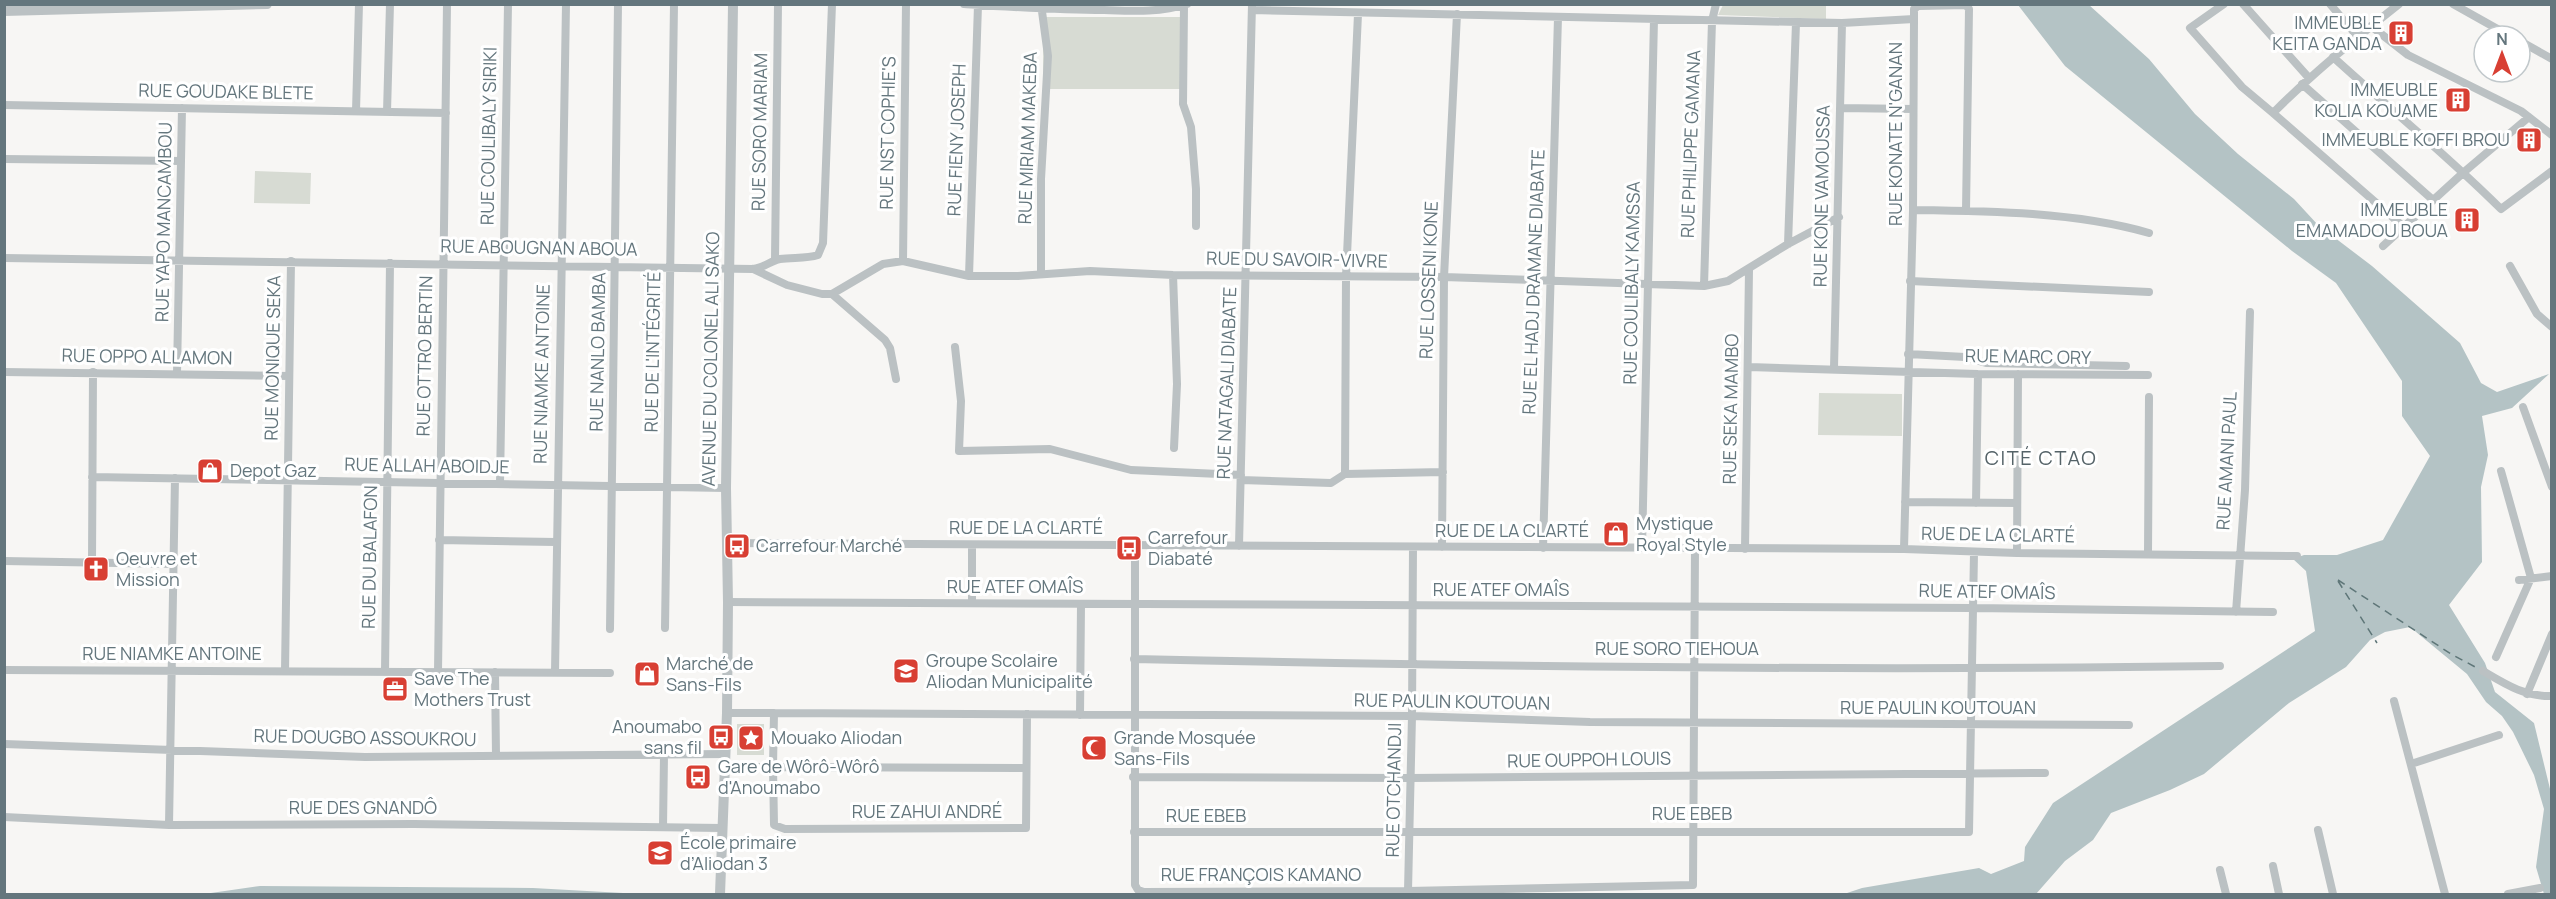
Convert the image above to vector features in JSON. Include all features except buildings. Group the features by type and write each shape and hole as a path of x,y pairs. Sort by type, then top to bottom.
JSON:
{"street":[{"path":"4,11 267,4"},
{"path":"356,111 359,4"},
{"path":"387,112 390,4"},
{"name":"RUE OTTRO BERTIN","path":"438,672 447,4"},
{"name":"RUE COULIBALY SIRIKI","path":"500,483 507,4"},
{"name":"RUE NIAMKE ANTOINE","path":"555,672 566,4"},
{"name":"RUE NANLO BAMBA","path":"610,629 618,4"},
{"name":"RUE DE L'INTÉGRITÉ","path":"665,628 675,4"},
{"name":"AVENUE DU COLONEL ALI SAKO","path":"720,894 727,713 728,267 734,4"},
{"name":"RUE SORO MARIAM","path":"775,260 778,4"},
{"name":"RUE ABOUGNAN ABOUA","path":"4,258 561,264 753,269 766,267 775,260 818,255 822,250 832,4"},
{"name":"RUE NST COPHIE'S","path":"903,261 906,4"},
{"path":"964,4 1142,8 1185,5 1183,104 1191,127 1196,189 1196,226"},
{"name":"RUE PHILIPPE GAMANA","path":"1704,286 1712,21 1716,4"},
{"path":"2224,4 2190,28 2242,87 2405,228"},
{"path":"2243,4 2305,81 2433,200"},
{"path":"2330,4 2357,36"},
{"path":"2274,113 2305,81 2357,36 2399,4"},
{"path":"2453,4 2489,24"},
{"name":"RUE FIENY JOSEPH","path":"969,276 978,5"},
{"path":"1914,20 1914,9 1918,6 1965,5 1969,9 1966,211"},
{"name":"RUE MIRIAM MAKEBA","path":"1041,7 1047,33 1048,56 1041,179 1041,273"},
{"name":"RUE KONATE N'GANAN","path":"1252,8 1358,14 1457,14 1654,20 1842,23 1914,20 1913,210 1904,549"},
{"name":"RUE NATAGALI DIABATE","path":"1239,546 1252,8"},
{"path":"1345,474 1346,277 1358,14"},
{"name":"RUE LOSSENI KONE","path":"1442,547 1444,278 1457,14"},
{"name":"RUE EL HADJ DRAMANE DIABATE","path":"1544,548 1558,17"},
{"name":"RUE COULIBALY KAMSSA","path":"1642,548 1654,20"},
{"path":"1788,244 1796,22"},
{"name":"RUE KONE VAMOUSSA","path":"1834,368 1842,23"},
{"path":"2371,26 2408,55 2529,117 2552,135"},
{"path":"2532,48 2552,59"},
{"path":"2333,57 2422,138 2464,172 2501,209 2552,171"},
{"name":"RUE GOUDAKE BLETE","path":"4,105 446,113"},
{"name":"RUE YAPO MANCAMBOU","path":"177,373 182,108"},
{"path":"1840,108 1913,109"},
{"path":"2384,246 2464,172 2529,117"},
{"path":"4,159 181,161"},
{"path":"1913,210 1966,211 2115,223 2149,232"},
{"name":"RUE DU SAVOIR-VIVRE","path":"832,294 883,264 903,261 969,276 1007,277 1090,271 1173,275 1444,278 1704,286 1728,281 1788,244 1839,217"},
{"name":"RUE MONIQUE SEKA","path":"285,671 291,261"},
{"name":"RUE DU BALAFON","path":"385,672 390,263"},
{"path":"2510,267 2537,314 2552,327"},
{"path":"753,269 776,281 807,292 832,294 885,340 890,348 896,379"},
{"name":"RUE SEKA MAMBO","path":"1745,549 1749,270"},
{"path":"1173,275 1177,384 1174,448"},
{"path":"1910,281 2149,292"},
{"name":"RUE AMANI PAUL","path":"2236,612 2245,490 2250,312"},
{"path":"955,347 962,401 959,451 1050,449 1131,470 1331,483 1345,474 1443,472"},
{"path":"1908,354 1965,357 1986,363 2126,366"},
{"name":"RUE MARC ORY","path":"1749,367 1908,370 1978,374 2148,375"},
{"name":"RUE OPPO ALLAMON","path":"4,372 289,376"},
{"path":"92,563 93,372"},
{"path":"1976,503 1978,374"},
{"path":"2017,553 2018,374"},
{"path":"2148,554 2149,398"},
{"path":"2523,407 2552,487"},
{"path":"2496,657 2531,578 2501,471"},
{"name":"RUE ALLAH ABOIDJE","path":"92,477 726,488"},
{"path":"169,825 175,478"},
{"path":"1905,502 2017,503"},
{"path":"439,540 556,542"},
{"name":"RUE DE LA CLARTÉ","path":"726,543 1904,549 2017,553 2297,555"},
{"path":"972,545 972,603"},
{"name":"RUE FRANÇOIS KAMANO","path":"1135,546 1133,777 1135,885 1138,890 1144,892 1408,891 1693,885 1693,831"},
{"name":"RUE OTCHANDJI","path":"1408,891 1413,716 1413,547"},
{"path":"1693,831 1695,549"},
{"name":"RUE EBEB","path":"1134,832 1969,832 1974,552"},
{"path":"4,561 174,564"},
{"path":"2519,580 2552,576"},
{"name":"RUE ATEF OMAÎS","path":"728,602 1972,608 2273,612"},
{"path":"1080,715 1081,604"},
{"path":"2527,694 2552,634"},
{"name":"RUE SORO TIEHOUA","path":"1134,659 1412,665 2043,669 2220,666"},
{"name":"RUE NIAMKE ANTOINE","path":"4,670 172,669 610,673"},
{"path":"2483,671 2527,694 2552,696"},
{"path":"495,672 496,756"},
{"path":"2394,701 2445,894"},
{"name":"RUE PAULIN KOUTOUAN","path":"727,713 1413,716 1693,722 2129,725"},
{"path":"773,767 774,713"},
{"name":"RUE ZAHUI ANDRÉ","path":"773,767 774,825 785,829 1026,828 1028,714"},
{"path":"2411,764 2499,735"},
{"name":"RUE DOUGBO ASSOUKROU","path":"4,744 365,757 726,754"},
{"path":"663,827 664,755"},
{"path":"726,767 1026,768"},
{"name":"RUE OUPPOH LOUIS","path":"1133,777 1411,778 2045,773"},
{"name":"RUE DES GNANDÔ","path":"4,817 169,825 414,824 722,828"},
{"path":"2318,830 2333,894"},
{"path":"2273,866 2279,894"},
{"path":"2220,870 2226,894"},
{"path":"2508,894 2529,892 2540,888"}],"shaded area":[{"path":"1723,5 1826,5 1826,19 1718,15"},
{"path":"2018,5 2089,5 2149,59 2195,114 2238,154 2294,199 2318,225 2372,266 2460,343 2481,383 2497,392 2549,374 2512,408 2482,416 2488,455 2481,487 2482,562 2449,605 2485,663 2495,692 2534,723 2551,793 2551,894 2544,894 2536,867 2544,809 2534,775 2513,732 2502,716 2486,702 2467,674 2410,627 2385,632 2370,640 2346,667 2289,703 2204,774 2111,813 2093,840 2065,861 2036,894 1844,894 1862,888 1979,868 1991,874 2024,861 2025,847 2053,803 2315,631 2306,571 2293,559 2304,555 2337,555 2383,540 2430,456 2402,416 2402,381 2336,283 2292,251 2065,66"},
{"path":"1043,17 1181,17 1182,89 1043,89"},
{"path":"255,171 311,173 310,204 254,203"},
{"path":"1819,393 1902,394 1902,436 1818,435"},
{"path":"737,724 764,724 764,755 737,755"},
{"path":"260,886 533,888 641,894 204,894"}],"ferry route":[{"path":"2338,580 2451,654 2479,669"},
{"path":"2338,581 2377,643"}],"place":[{"name":"IMMEUBLE KEITA GANDA","path":"2401,33"},
{"name":"IMMEUBLE KOLIA KOUAME","path":"2458,100"},
{"name":"IMMEUBLE KOFFI BROU","path":"2529,140"},
{"name":"IMMEUBLE EMAMADOU BOUA","path":"2467,220"},
{"name":"Depot Gaz","path":"210,471"},
{"name":"Mystique Royal Style","path":"1616,534"},
{"name":"Carrefour Marché","path":"737,546"},
{"name":"Carrefour Diabaté","path":"1129,548"},
{"name":"Oeuvre et Mission","path":"96,569"},
{"name":"Groupe Scolaire Aliodan Municipalité","path":"906,671"},
{"name":"Marché de Sans-Fils","path":"647,674"},
{"name":"Save The Mothers Trust","path":"395,689"},
{"name":"Anoumabo sans fil","path":"721,737"},
{"name":"Mouako Aliodan","path":"751,738"},
{"name":"Grande Mosquée Sans-Fils","path":"1094,748"},
{"name":"Gare de Wôrô-Wôrô d'Anoumabo","path":"698,777"},
{"name":"École primaire d’Aliodan 3","path":"660,853"}],"district":[{"name":"CITÉ CTAO","path":"2041,458"}]}
